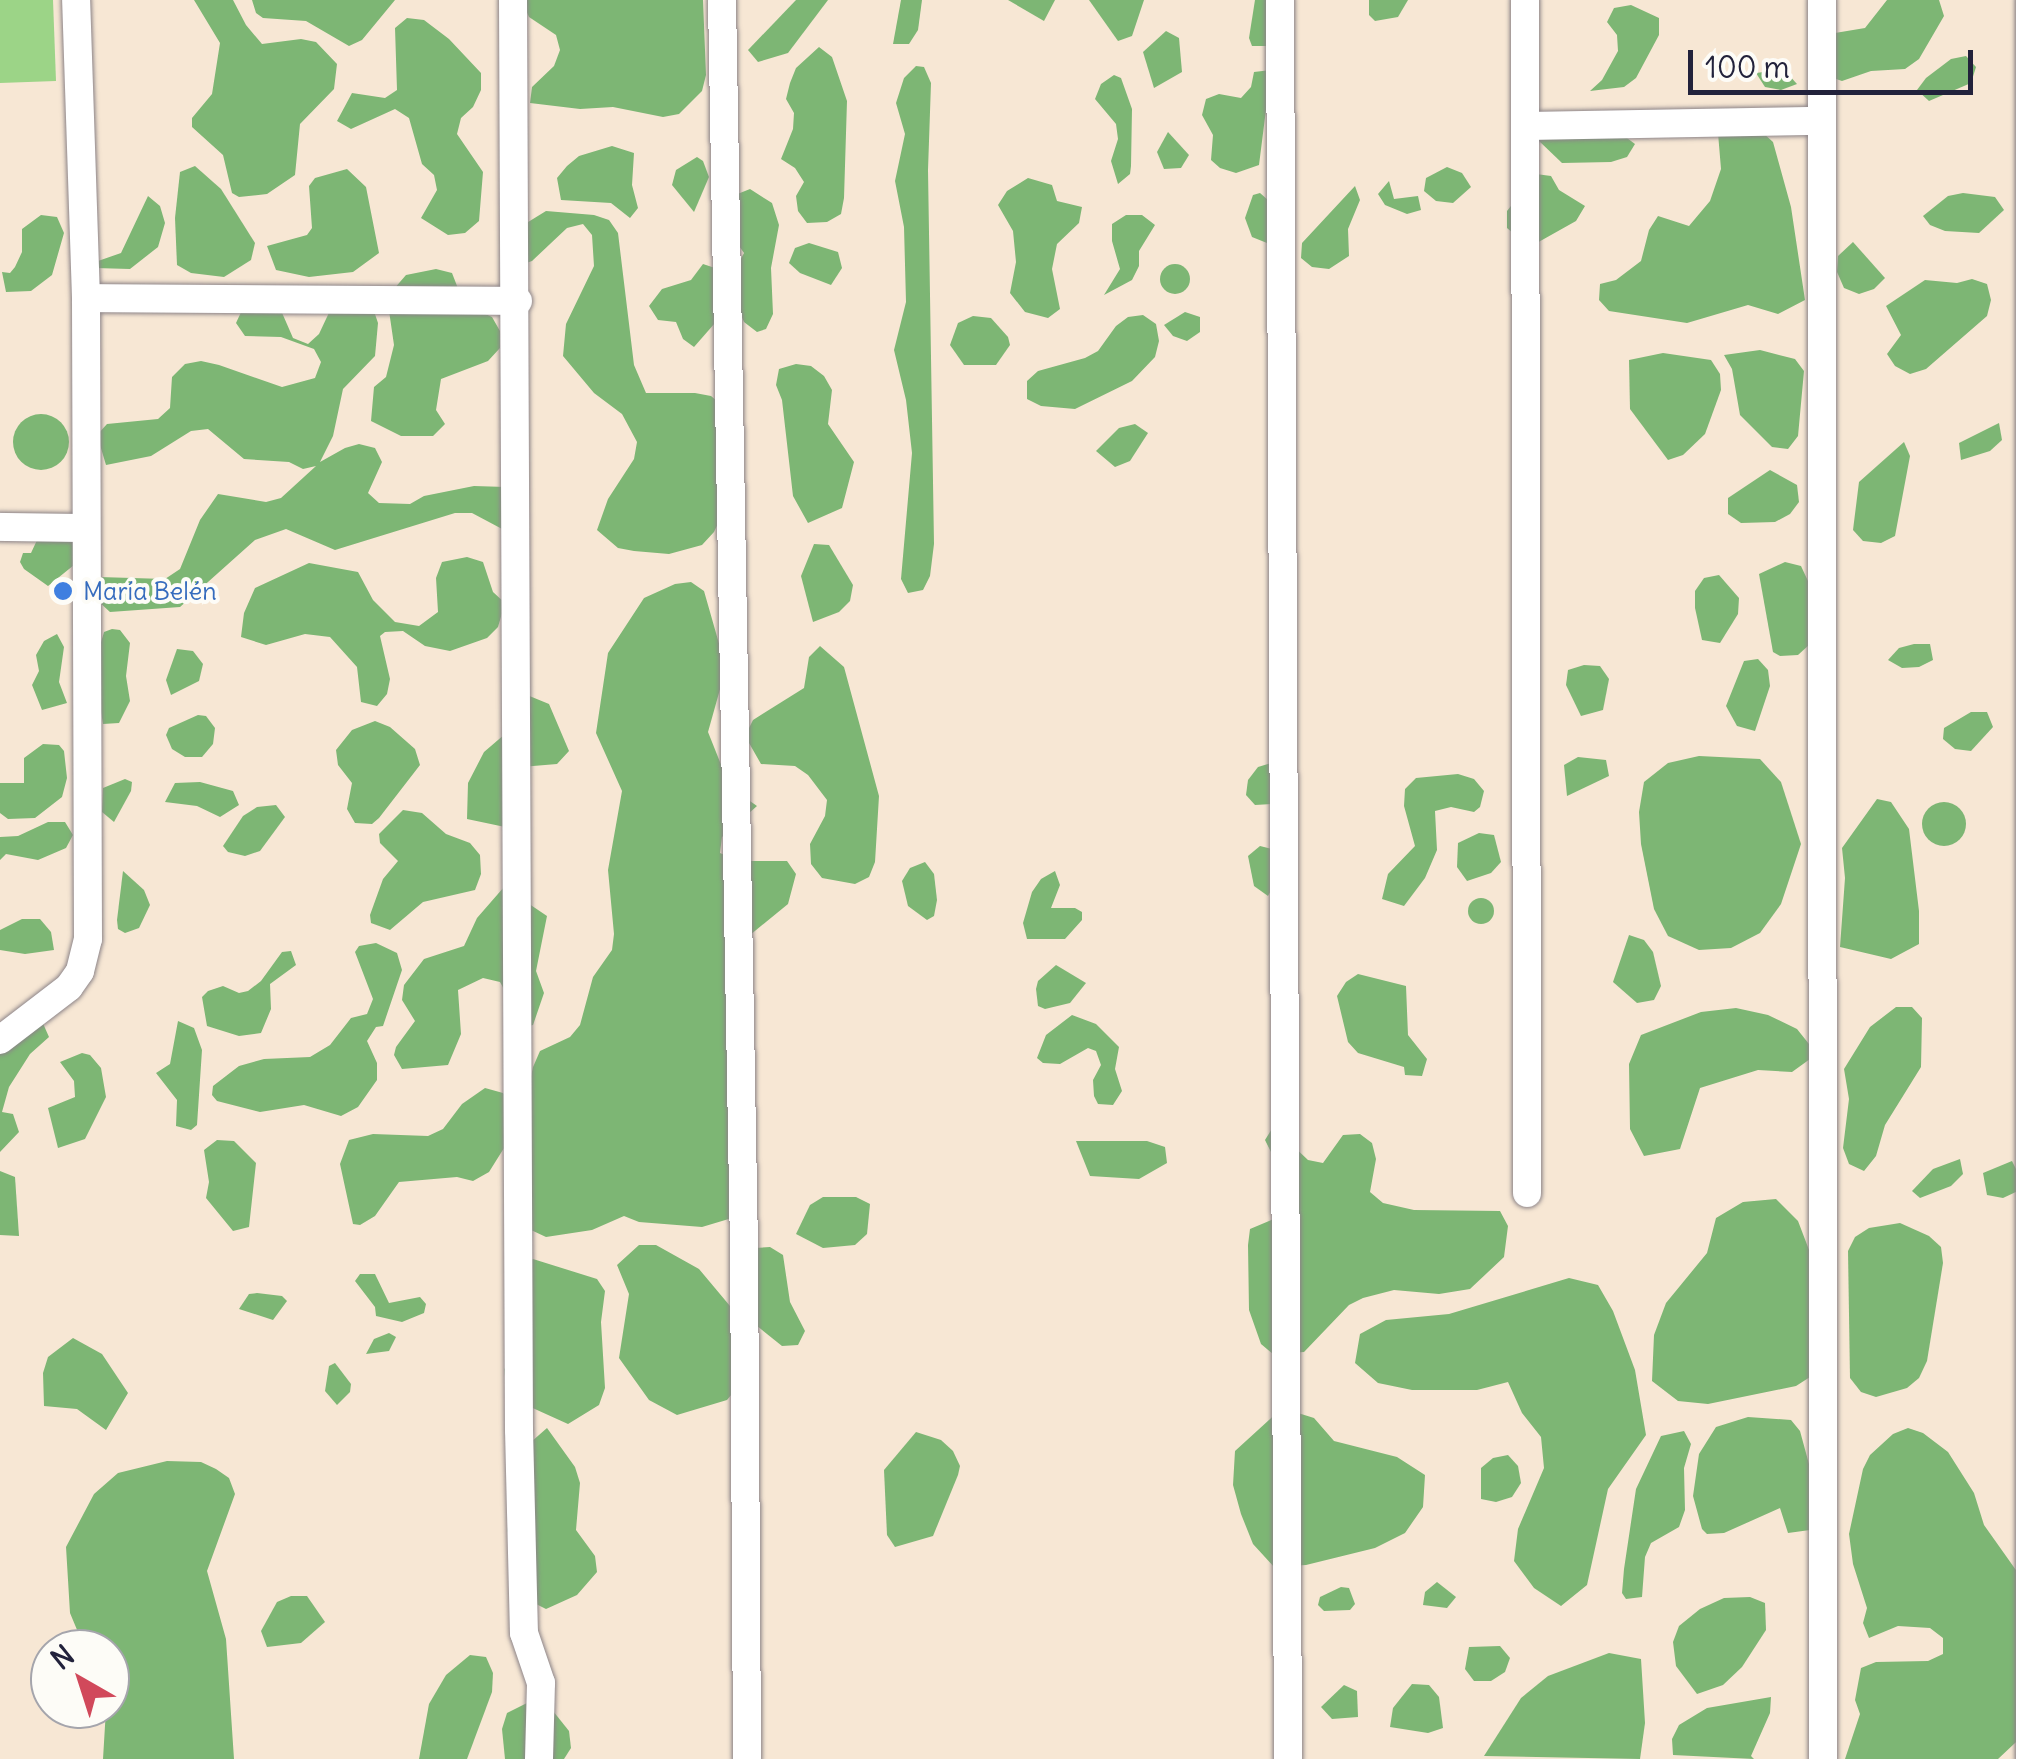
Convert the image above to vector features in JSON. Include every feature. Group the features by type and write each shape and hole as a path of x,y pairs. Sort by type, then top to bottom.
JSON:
{"street":[{"path":"0,1040 69,988 85,958 86,298 76,0"},
{"path":"513,0 518,301 519,1430 524,1634 541,1683 539,1759"},
{"path":"722,0 744,1226 747,1759"},
{"path":"1280,0 1288,1759"},
{"path":"1525,0 1526,1193"},
{"path":"1822,0 1824,1759"},
{"path":"2030,0 2030,1759"},
{"path":"1528,126 1822,121"},
{"path":"86,298 518,301"},
{"path":"0,528 86,528"}],"green space":[{"path":"0,0 53,0 56,81 0,83"},
{"path":"194,0 233,0 262,44 301,39 316,42 337,64 334,89 300,124 295,175 267,194 239,197 232,193 223,155 192,127 192,118 212,94 220,43"},
{"path":"252,0 395,0 362,40 349,46 306,21 263,18 256,13"},
{"path":"521,0 703,0 706,75 702,91 679,114 663,117 613,107 580,109 530,103 532,87 554,66 560,50 556,35 529,17"},
{"path":"796,0 828,0 788,53 758,62 748,50"},
{"path":"901,0 922,0 918,30 909,44 893,44"},
{"path":"1008,0 1055,0 1044,21"},
{"path":"1089,0 1144,0 1132,36 1118,41"},
{"path":"1255,0 1284,0 1268,46 1252,46 1249,38"},
{"path":"1369,0 1408,0 1398,17 1375,21 1369,15"},
{"path":"1887,0 1939,0 1944,16 1919,59 1905,69 1871,71 1842,81 1818,73 1835,33 1865,28"},
{"path":"1631,5 1659,18 1659,35 1636,78 1624,87 1590,91 1602,80 1618,51 1617,35 1607,22 1614,8"},
{"path":"407,18 424,20 449,39 481,73 481,90 473,107 461,118 457,134 483,172 479,221 465,233 448,235 421,218 437,190 434,175 422,164 409,118 395,109 351,129 337,121 352,93 385,98 397,90 395,28"},
{"path":"1166,31 1179,38 1182,72 1154,88 1143,52"},
{"path":"819,47 832,57 847,101 844,198 841,214 827,222 807,223 798,211 796,196 804,182 795,168 781,159 793,129 794,113 786,99 790,83 796,68"},
{"path":"1966,56 1976,67 1971,83 1929,101 1917,90 1951,59"},
{"path":"916,66 924,67 931,83 928,170 934,544 930,576 923,590 908,593 901,579 912,453 906,400 894,350 906,302 904,227 895,181 905,134 896,103 904,78"},
{"path":"1271,70 1259,165 1236,173 1220,168 1211,160 1213,135 1202,115 1206,99 1219,94 1241,98 1251,87 1254,72"},
{"path":"1756,73 1787,73 1797,84 1781,90 1765,87"},
{"path":"1114,75 1121,78 1132,109 1130,174 1118,184 1111,161 1118,139 1116,124 1095,99 1101,84"},
{"path":"1717,121 1762,132 1773,142 1791,207 1805,300 1778,314 1748,305 1687,323 1609,311 1599,300 1600,284 1616,280 1641,261 1649,230 1658,216 1689,226 1710,201 1721,169"},
{"path":"1545,127 1623,135 1635,144 1627,157 1611,162 1562,163 1538,140"},
{"path":"1168,132 1189,155 1181,168 1164,169 1157,152"},
{"path":"612,146 634,153 632,185 638,208 630,218 611,203 561,200 557,178 567,166 579,156"},
{"path":"697,157 703,161 709,177 694,212 672,185 676,170"},
{"path":"195,166 221,189 255,243 251,260 224,277 191,273 177,265 175,218 180,172"},
{"path":"1447,167 1462,173 1471,187 1453,203 1436,201 1424,191 1426,178"},
{"path":"347,169 366,187 379,253 353,272 309,277 276,270 267,246 307,235 312,228 309,186 315,178"},
{"path":"1536,174 1551,176 1559,190 1585,206 1576,221 1535,244 1520,239 1507,228 1507,211"},
{"path":"1028,178 1052,185 1057,201 1082,207 1079,223 1057,244 1052,269 1060,309 1048,318 1025,312 1010,293 1016,262 1013,231 998,205 1007,191"},
{"path":"1389,181 1394,199 1418,196 1421,210 1407,214 1385,205 1378,194"},
{"path":"1355,186 1360,200 1348,229 1349,256 1329,269 1312,267 1301,258 1302,243"},
{"path":"750,189 772,203 779,225 771,268 773,314 766,329 757,332 744,322 732,294 733,274 744,253 729,232 735,195"},
{"path":"1260,193 1277,208 1275,240 1267,243 1252,237 1245,218 1253,195"},
{"path":"1963,193 1995,197 2004,210 1979,233 1945,231 1930,225 1923,216 1948,196"},
{"path":"148,196 160,206 165,223 158,247 130,269 95,268 98,261 121,253"},
{"path":"546,211 594,215 609,220 618,233 634,365 646,393 695,393 711,396 723,406 728,503 714,532 702,545 669,554 634,551 618,548 597,530 608,499 634,459 637,442 622,414 594,393 563,356 566,324 594,266 592,235 583,224 567,228 532,261 518,266 520,227"},
{"path":"41,215 57,217 64,233 52,275 31,291 6,292 2,272 10,273 15,267 22,252 22,229"},
{"path":"1126,215 1142,215 1155,225 1139,251 1139,266 1132,280 1104,295 1120,269 1112,224"},
{"path":"1853,242 1885,278 1874,289 1859,294 1844,288 1837,272 1838,256"},
{"path":"809,243 838,252 842,268 831,285 800,273 789,263 795,248"},
{"path":"703,264 718,269 715,323 694,347 683,339 676,322 658,320 649,306 662,289 691,280"},
{"path":"1175,264 1186,268 1190,279 1186,290 1175,294 1164,290 1160,279 1164,268"},
{"path":"436,269 452,273 464,304 492,317 500,331 500,348 488,361 441,379 436,410 445,424 433,436 401,436 371,421 374,387 386,377 394,345 387,297 406,275"},
{"path":"1972,279 1987,284 1991,300 1987,316 1926,369 1910,374 1895,366 1887,354 1901,335 1886,306 1925,280 1957,283"},
{"path":"273,292 293,338 308,344 319,334 334,302 372,305 378,323 375,356 343,389 333,436 320,462 359,444 375,448 382,462 368,493 379,503 410,504 424,496 474,486 506,487 504,530 472,513 455,513 335,550 286,529 255,540 180,607 110,612 87,591 99,577 165,579 180,569 200,520 218,494 266,502 281,498 316,466 303,469 289,462 244,459 208,429 191,431 151,456 106,465 97,435 107,424 158,419 170,408 172,377 185,364 201,361 219,365 282,387 315,378 321,362 314,349 281,337 245,336 236,323 243,308"},
{"path":"1185,312 1200,317 1200,332 1187,341 1173,336 1164,325"},
{"path":"1143,315 1156,324 1159,341 1155,357 1132,381 1075,409 1041,406 1027,399 1027,381 1038,371 1085,358 1098,351 1116,326 1128,317"},
{"path":"973,316 991,318 1008,337 1010,345 996,365 964,365 950,345 958,323"},
{"path":"1760,350 1795,359 1804,371 1798,436 1788,449 1772,447 1740,415 1732,369 1724,355"},
{"path":"1663,353 1711,360 1720,374 1721,390 1705,434 1683,455 1668,460 1630,409 1629,360"},
{"path":"796,364 811,366 824,376 832,390 828,424 854,462 842,508 808,523 793,496 782,400 776,385 779,369"},
{"path":"41,414 61,422 69,442 61,462 41,470 21,462 13,442 21,422"},
{"path":"1999,423 2002,440 1990,451 1961,460 1959,443"},
{"path":"1135,424 1148,433 1130,461 1115,467 1096,451 1119,428"},
{"path":"1904,442 1910,456 1895,536 1881,543 1863,541 1853,530 1859,482"},
{"path":"1770,470 1797,485 1799,502 1790,514 1775,522 1741,523 1728,514 1728,498"},
{"path":"69,518 79,561 48,586 20,562 23,553 31,553 45,523"},
{"path":"814,544 829,545 853,585 850,601 839,612 813,622 801,576"},
{"path":"467,557 483,562 493,592 505,603 498,627 487,638 450,651 425,646 403,631 385,632 380,636 390,679 387,694 377,706 361,702 357,667 330,637 305,634 266,645 241,637 244,613 255,588 309,563 358,572 373,600 395,622 419,626 438,612 436,578 442,562"},
{"path":"1785,562 1801,566 1808,581 1814,630 1809,645 1798,655 1780,656 1773,652 1759,574"},
{"path":"1719,575 1739,598 1738,614 1720,643 1702,640 1695,608 1695,591 1704,578"},
{"path":"691,582 704,591 726,668 708,732 730,787 757,806 722,837 720,853 739,861 787,861 796,874 788,904 750,935 732,1218 702,1227 639,1222 624,1216 592,1230 546,1237 531,1230 526,1100 533,1067 540,1051 570,1037 580,1025 593,977 612,950 614,934 608,870 622,791 596,733 608,653 644,598 675,584"},
{"path":"120,630 130,643 126,676 130,701 119,723 103,724 96,682 99,649 104,632"},
{"path":"57,634 64,647 59,682 67,703 42,710 32,685 39,671 36,655 44,641"},
{"path":"1930,644 1933,660 1919,667 1902,668 1888,660 1899,648"},
{"path":"820,646 844,667 879,796 875,862 869,877 855,884 822,878 811,864 810,844 825,816 827,800 808,775 795,766 761,764 745,736 753,720 804,688 809,657"},
{"path":"177,649 193,651 203,664 199,681 171,695 166,680"},
{"path":"1758,659 1768,670 1770,686 1755,731 1737,726 1726,706 1744,661"},
{"path":"1600,666 1609,679 1603,710 1581,716 1566,685 1568,670"},
{"path":"527,695 549,704 569,751 557,764 521,767 528,818 505,827 467,819 468,783 484,752 505,734"},
{"path":"1971,712 1987,712 1993,727 1971,751 1955,749 1943,739 1944,728"},
{"path":"198,715 206,716 215,728 213,744 202,757 185,757 172,749 166,735 169,728"},
{"path":"375,721 390,727 415,749 420,765 379,818 372,824 355,823 347,809 352,783 338,765 336,750 352,730"},
{"path":"43,744 59,745 64,751 67,778 62,797 35,818 8,819 0,813 0,783 24,783 24,758"},
{"path":"1699,756 1760,759 1781,782 1801,844 1781,904 1760,933 1731,948 1699,950 1668,936 1654,909 1641,844 1639,812 1644,782 1668,763"},
{"path":"1578,757 1606,760 1609,776 1567,796 1564,765"},
{"path":"1274,762 1273,804 1255,805 1246,795 1248,780 1258,767"},
{"path":"1458,774 1474,779 1484,791 1480,807 1474,812 1451,807 1435,811 1437,850 1425,878 1404,906 1382,899 1388,874 1415,846 1404,806 1405,789 1416,778"},
{"path":"125,779 132,782 131,791 114,822 102,812 103,788"},
{"path":"200,782 233,791 239,805 220,817 197,806 165,802 175,783"},
{"path":"1877,799 1891,802 1909,829 1919,911 1919,944 1891,959 1840,947 1845,878 1842,848"},
{"path":"1944,802 1959,809 1966,824 1959,839 1944,846 1929,839 1922,824 1929,809"},
{"path":"276,805 285,817 260,851 245,856 228,852 223,846 243,816 257,807"},
{"path":"403,810 422,813 446,834 470,843 480,855 481,874 475,890 423,902 390,930 371,923 370,915 383,879 398,861 380,843 379,834"},
{"path":"48,822 65,822 73,835 66,848 38,860 6,854 0,860 0,837 18,836"},
{"path":"1479,833 1494,835 1501,862 1491,873 1467,881 1457,867 1458,843"},
{"path":"1260,846 1276,850 1276,882 1268,896 1254,886 1248,856"},
{"path":"925,862 934,874 937,900 934,916 927,920 908,906 902,881 910,868"},
{"path":"123,871 144,890 150,905 139,928 125,933 118,929 117,920"},
{"path":"1055,871 1060,885 1051,908 1075,908 1082,912 1082,920 1065,939 1027,939 1023,923 1032,892 1041,879"},
{"path":"504,887 547,916 536,971 544,993 533,1025 525,1027 500,982 483,978 458,990 461,1034 448,1065 402,1069 394,1055 396,1047 415,1021 402,1000 404,985 424,959 464,946 477,918"},
{"path":"1481,898 1490,902 1494,911 1490,920 1481,924 1472,920 1468,911 1472,902"},
{"path":"22,919 40,919 51,932 54,950 25,954 0,950 0,930"},
{"path":"1629,935 1644,940 1653,952 1661,986 1654,1000 1637,1003 1613,982"},
{"path":"376,943 397,953 402,970 383,1026 376,1027 367,1041 377,1063 377,1080 358,1107 341,1116 304,1105 260,1112 217,1101 212,1095 213,1086 239,1066 264,1059 310,1057 330,1045 351,1018 367,1014 373,999 355,952 359,946"},
{"path":"291,951 296,965 270,984 271,1009 261,1033 239,1036 207,1026 202,997 208,991 223,986 239,993 248,991 261,981 282,952"},
{"path":"1056,965 1086,983 1070,1003 1045,1009 1038,1006 1038,981"},
{"path":"1358,974 1406,986 1408,1035 1427,1059 1422,1076 1405,1075 1404,1067 1358,1053 1348,1042 1337,996 1346,982"},
{"path":"1896,1007 1912,1007 1922,1018 1921,1067 1885,1125 1876,1156 1864,1171 1849,1164 1843,1148 1849,1099 1844,1069 1870,1027"},
{"path":"1736,1008 1768,1015 1797,1029 1817,1054 1792,1072 1758,1070 1700,1088 1680,1149 1644,1156 1630,1129 1629,1064 1641,1035 1701,1012"},
{"path":"1072,1015 1096,1024 1119,1047 1115,1069 1122,1091 1113,1105 1098,1104 1094,1096 1093,1080 1101,1065 1096,1051 1088,1048 1060,1064 1043,1063 1037,1058 1046,1035"},
{"path":"41,1019 49,1037 30,1054 9,1087 2,1112 13,1114 19,1132 0,1152 0,1042"},
{"path":"178,1021 194,1028 202,1050 197,1125 191,1130 176,1126 177,1100 156,1073 170,1064"},
{"path":"82,1053 90,1055 101,1068 106,1097 85,1139 58,1148 48,1108 75,1097 74,1081 60,1062"},
{"path":"485,1088 503,1093 509,1100 514,1132 489,1172 473,1181 457,1177 399,1182 375,1216 360,1225 353,1224 340,1164 349,1140 373,1134 428,1136 443,1129 462,1104"},
{"path":"1273,1127 1308,1160 1323,1163 1343,1135 1360,1134 1372,1143 1376,1159 1370,1192 1383,1203 1414,1210 1500,1211 1508,1226 1504,1257 1470,1289 1439,1294 1394,1290 1363,1298 1349,1305 1304,1352 1273,1354 1261,1344 1249,1310 1248,1245 1250,1229 1281,1216 1279,1168 1265,1140"},
{"path":"217,1140 234,1141 256,1163 249,1227 233,1231 206,1198 209,1182 204,1150"},
{"path":"1076,1141 1147,1141 1165,1147 1167,1163 1139,1179 1090,1176"},
{"path":"1960,1159 1963,1174 1951,1186 1920,1198 1912,1191 1933,1169"},
{"path":"2012,1161 2019,1175 2018,1191 2003,1198 1987,1195 1983,1173"},
{"path":"0,1171 15,1177 19,1236 0,1235"},
{"path":"823,1197 856,1197 870,1204 867,1234 855,1245 823,1248 796,1234 810,1205"},
{"path":"1776,1199 1798,1221 1832,1310 1821,1370 1796,1386 1708,1404 1678,1401 1652,1381 1654,1335 1666,1303 1707,1253 1716,1218 1743,1202"},
{"path":"1900,1223 1929,1236 1941,1247 1943,1263 1927,1361 1919,1378 1907,1388 1876,1397 1861,1392 1850,1378 1848,1251 1855,1237 1869,1228"},
{"path":"639,1245 656,1245 699,1269 730,1306 737,1388 727,1400 677,1415 649,1400 619,1358 629,1294 617,1265"},
{"path":"770,1247 783,1255 790,1302 805,1331 798,1345 782,1346 757,1326 754,1248"},
{"path":"533,1259 597,1279 605,1291 601,1322 605,1388 599,1405 568,1424 526,1405 506,1384 504,1369 513,1361 519,1265"},
{"path":"360,1274 375,1274 389,1303 420,1297 426,1304 424,1313 402,1322 376,1316 375,1307 355,1281"},
{"path":"1569,1278 1598,1285 1613,1311 1635,1370 1646,1435 1608,1489 1587,1585 1561,1606 1534,1588 1514,1561 1518,1529 1544,1468 1541,1437 1522,1413 1508,1382 1477,1390 1412,1390 1378,1383 1355,1363 1360,1334 1386,1320 1449,1314"},
{"path":"249,1294 282,1296 287,1301 273,1320 239,1309"},
{"path":"389,1333 396,1337 389,1351 366,1354 374,1339"},
{"path":"73,1338 102,1354 128,1393 106,1430 77,1409 44,1406 43,1373 48,1357"},
{"path":"335,1363 351,1384 350,1392 337,1405 325,1391 329,1366"},
{"path":"1282,1408 1314,1418 1334,1441 1397,1457 1425,1475 1423,1507 1405,1533 1375,1548 1306,1565 1274,1567 1253,1544 1233,1485 1235,1451"},
{"path":"1748,1417 1791,1420 1800,1431 1812,1475 1810,1530 1788,1533 1780,1508 1724,1533 1707,1534 1702,1529 1693,1496 1699,1454 1716,1427"},
{"path":"547,1428 575,1467 580,1483 576,1530 595,1556 597,1572 577,1595 546,1609 532,1602 507,1530 523,1449"},
{"path":"1908,1428 1923,1433 1948,1452 1974,1493 1984,1525 2023,1580 2031,1728 1998,1759 1845,1759 1860,1714 1855,1700 1861,1668 1876,1662 1928,1661 1943,1654 1943,1638 1930,1628 1898,1626 1869,1638 1863,1623 1867,1608 1853,1564 1849,1534 1863,1469 1870,1455 1893,1434"},
{"path":"1684,1431 1691,1444 1684,1468 1685,1510 1679,1527 1651,1543 1645,1557 1642,1597 1626,1599 1622,1593 1624,1569 1636,1489 1661,1436"},
{"path":"916,1432 941,1440 953,1451 960,1466 933,1536 895,1547 887,1535 884,1470"},
{"path":"1508,1455 1518,1466 1521,1483 1512,1497 1496,1502 1481,1499 1481,1468 1493,1458"},
{"path":"167,1461 201,1462 229,1478 235,1494 207,1571 226,1639 234,1759 103,1759 105,1729 130,1729 130,1629 77,1629 70,1613 66,1547 94,1494 118,1473"},
{"path":"1437,1582 1456,1597 1447,1608 1423,1605 1425,1592"},
{"path":"1341,1587 1349,1588 1355,1604 1350,1610 1324,1611 1318,1605 1320,1597"},
{"path":"291,1596 307,1596 325,1622 301,1643 267,1647 261,1631 277,1602"},
{"path":"1750,1597 1765,1603 1766,1630 1742,1667 1723,1685 1697,1694 1676,1666 1673,1642 1679,1626 1700,1609 1724,1598"},
{"path":"1500,1646 1510,1658 1505,1672 1491,1681 1474,1681 1465,1669 1469,1647"},
{"path":"1609,1653 1641,1659 1645,1723 1640,1759 1484,1756 1521,1698 1548,1676"},
{"path":"470,1655 486,1657 493,1673 492,1692 467,1759 419,1759 429,1704 446,1675"},
{"path":"1412,1684 1429,1685 1439,1697 1443,1728 1428,1733 1390,1727 1393,1708"},
{"path":"1344,1685 1357,1691 1358,1717 1332,1719 1321,1707"},
{"path":"1771,1697 1770,1713 1751,1756 1754,1759 1673,1755 1672,1739 1679,1725 1707,1708"},
{"path":"535,1699 549,1706 569,1731 571,1748 564,1759 505,1759 502,1729 507,1713"}],"place":[{"name":"María Belén","path":"63,591"}]}
